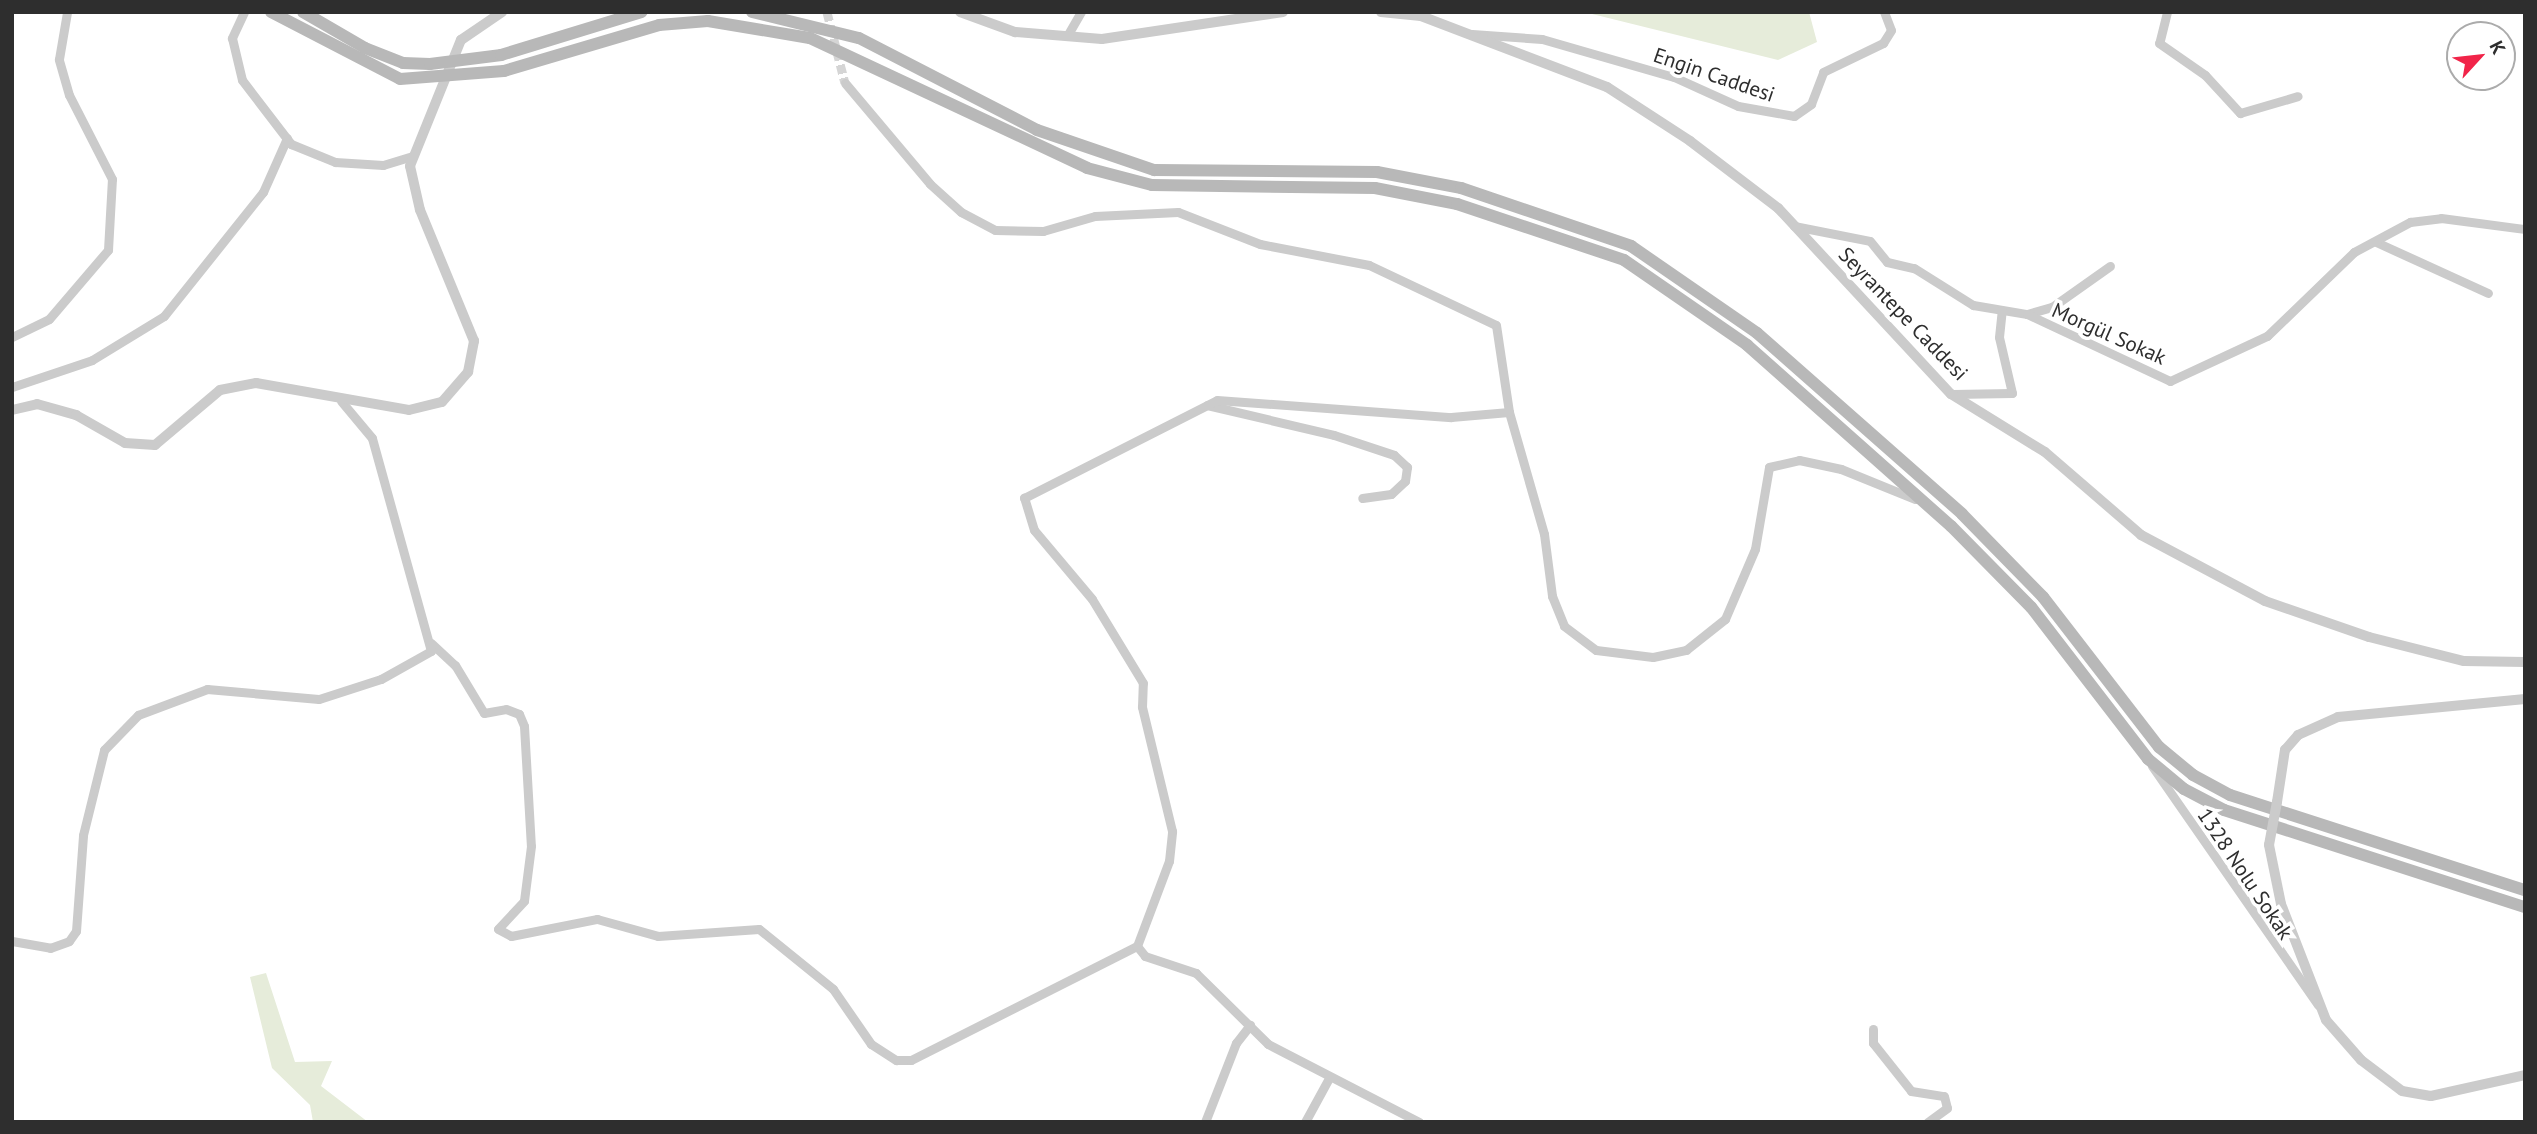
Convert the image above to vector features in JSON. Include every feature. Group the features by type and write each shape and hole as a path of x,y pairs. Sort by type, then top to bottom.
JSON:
{"main road":[{"path":"271,12 400,79 447,78 504,71 659,25 708,21 810,38 853,53 1030,145 1152,186 1375,188 1457,204 1624,261 1669,287 1747,345 1927,505 2031,607 2146,756 2185,789 2224,810 2525,907"},
{"path":"303,12 403,63 501,55 642,12"},
{"path":"752,12 814,22 859,38 1037,130 1154,170 1377,172 1461,188 1631,246 1757,333 1962,514 2043,597 2159,747 2193,775 2230,795 2525,890"}],"street":[{"path":"12,337 49,319 108,250 112,179 69,94 59,60 68,12"},
{"path":"244,12 232,38 242,80 287,138 335,162 383,165 412,156"},
{"path":"12,410 37,404 76,415 125,443 155,445 220,390 256,383 341,401 409,410 442,401 468,372 474,341 420,210 412,156 461,40 502,12"},
{"path":"960,12 1014,32 1102,39 1283,12"},
{"path":"1068,36 1081,12"},
{"name":"Seyrantepe Caddesi","path":"1381,12 1421,16 1607,88 1690,141 1794,226 1951,394 2045,452 2141,535 2265,601 2464,661 2525,663"},
{"name":"Engin Caddesi","path":"1472,34 1542,39 1674,77 1738,106 1794,116 1811,104 1823,72 1883,43 1891,30 1884,12"},
{"path":"2167,12 2159,43 2205,75 2240,113 2298,96"},
{"path":"845,83 930,184 961,212 995,230 1042,231 1095,216 1178,212 1260,243 1369,265 1496,325 1509,412 1544,534 1552,596 1564,626 1596,650 1653,657 1686,650 1725,619 1755,549 1769,467 1799,460 1884,484 1927,505"},
{"path":"12,387 92,360 164,316 263,192 287,138"},
{"name":"Morgül Sokak","path":"2027,314 2170,381 2267,336 2324,277 2410,222 2441,218 2525,229"},
{"path":"1794,226 1870,241 1887,262 1914,268 1973,306 2027,314"},
{"path":"2376,242 2488,293"},
{"name":"Morgül Sokak","path":"2027,314 2052,307 2110,266"},
{"path":"1951,394 2012,393 1999,337 2003,310"},
{"path":"341,401 372,438 431,643 455,665 484,713 506,709 519,714 524,726 531,846 524,901 498,929 511,936 597,919 658,936 759,929 833,989 871,1044 896,1059 911,1060 1137,946 1169,861 1172,831 1142,707 1143,683 1091,599 1034,530 1024,498 1207,405 1244,401 1451,417 1509,412"},
{"path":"1207,405 1334,435 1394,454 1407,467 1405,481 1391,494 1362,498"},
{"path":"12,941 50,948 69,941 76,931 83,835 104,750 138,715 207,689 319,699 420,661 431,643"},
{"path":"2525,699 2338,717 2298,735 2285,750 2269,845 2281,904 2321,1009 2361,1059 2402,1091 2431,1096 2525,1075"},
{"name":"1328 Nolu Sokak","path":"2146,756 2321,1009"},
{"path":"1137,946 1145,956 1196,973 1268,1044 1329,1078 1419,1122"},
{"path":"1205,1122 1236,1043 1251,1025"},
{"path":"1873,1029 1873,1043 1911,1091 1944,1096 1947,1108 1928,1122"},
{"path":"1305,1122 1329,1078"}],"green space":[{"path":"1584,12 1809,12 1817,42 1778,60"},
{"path":"266,973 295,1062 332,1061 321,1086 368,1122 313,1122 310,1105 272,1068 250,977"}],"tunnel":[{"path":"827,12 845,83"}]}
